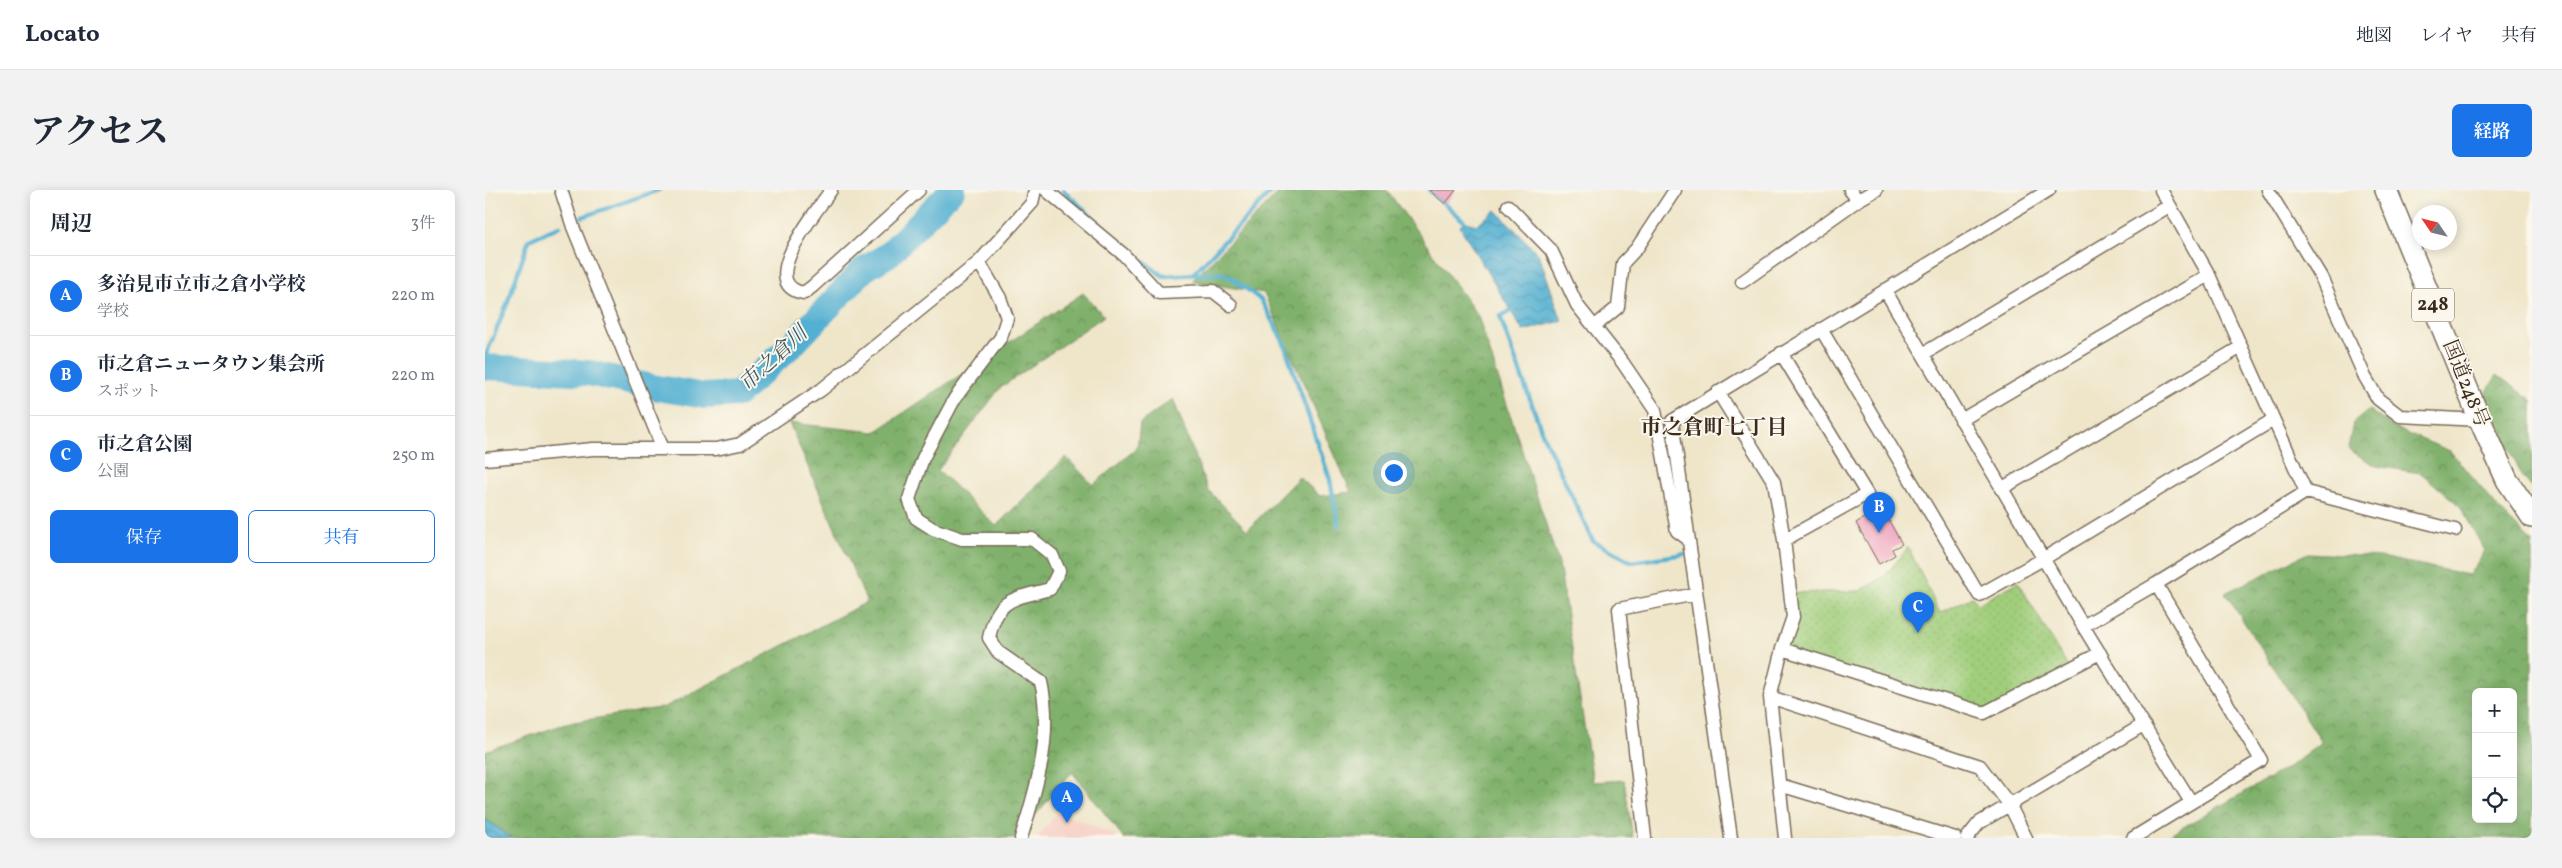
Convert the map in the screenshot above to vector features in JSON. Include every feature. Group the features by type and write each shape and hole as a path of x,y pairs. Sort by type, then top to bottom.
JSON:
{"highway":[{"name":"国道248号","path":"2386,190 2480,420 2507,480 2532,517"}],"street":[{"path":"561,190 573,227 663,450"},
{"path":"831,190 790,253 784,269 785,282 794,292 804,293 813,286 919,190"},
{"path":"485,459 593,449 716,450 740,444 821,390 979,262 1032,203 1035,190"},
{"path":"1046,190 1124,255 1159,293 1213,291 1231,305"},
{"path":"1594,327 1618,307 1623,263 1637,248 1675,190"},
{"path":"1742,282 1854,195 1876,190"},
{"path":"1731,838 1673,422 1781,353 2049,190"},
{"path":"2161,190 2209,275 2306,492"},
{"path":"2268,190 2321,277 2365,377 2378,399 2400,416 2480,420"},
{"path":"1508,206 1551,250 1577,305 1623,363 1655,410 1677,531 1688,539"},
{"path":"1923,354 2169,206"},
{"path":"979,262 1000,298 1007,318 1001,337 955,398 923,458 909,499 915,518 933,530 962,539 1032,539 1053,555 1059,571 1050,589 1010,600 994,616 989,638 997,652 1041,682 1046,704 1045,740 1037,786 1021,838"},
{"path":"1961,420 2209,275"},
{"path":"1885,290 2001,489 2191,802"},
{"path":"1821,330 1979,595 2043,559 2273,420"},
{"path":"2001,489 2241,347"},
{"path":"1781,353 1867,494 1784,540"},
{"path":"1718,392 1774,482 1784,540 1793,617 1782,649 1770,697 1785,838"},
{"path":"2083,626 2156,584 2306,492 2455,530"},
{"path":"2133,838 2261,760 2156,584"},
{"path":"1645,838 1619,609 1696,594"},
{"path":"1782,649 1984,712 2100,653"},
{"path":"1770,697 1980,766 2009,804 2026,838"},
{"path":"1967,838 1979,823 2143,725"},
{"path":"1780,785 1955,838"}],"shaded area":[{"path":"1058,812 1113,834 1115,838 1037,838"}],"green space":[{"path":"1281,190 1387,190 1478,316 1559,564 1593,782 1624,780 1633,838 1124,838 1072,772 1016,838 485,838 485,751 568,723 665,707 867,602 789,423 875,432 1083,293 1104,316 1000,388 938,470 996,526 1066,457 1093,485 1137,448 1140,423 1173,399 1208,490 1247,530 1299,477 1320,496 1351,492 1264,293 1192,281"},
{"path":"2497,375 2532,400 2532,488 2522,476 2485,394"},
{"path":"2369,410 2394,428 2450,451 2499,509 2532,542 2532,838 2164,838 2292,765 2322,742 2225,593 2308,553 2380,557 2469,575 2485,551 2460,506 2421,473 2376,466 2348,449 2353,423"},
{"path":"1908,547 1940,613 1972,597 1978,604 2018,582 2069,669 1984,713 1782,649 1791,593 1860,591 1885,576"}],"water":[{"path":"1496,210 1539,255 1562,321 1523,331 1460,227 1464,221 1476,225"},
{"path":"485,819 512,838 485,838"}],"building":[{"path":"1429,190 1456,190 1445,204"},
{"path":"1881,507 1902,544 1892,549 1895,555 1879,564 1856,523"}],"waterway":[{"path":"582,217 659,190"},
{"name":"市之倉川","path":"485,367 589,373 705,396 738,394 794,343 863,270 889,254 952,190"},
{"path":"1063,190 1124,247 1163,276 1218,273 1231,277 1261,300 1284,343 1330,480 1339,526"},
{"path":"1194,273 1273,190"},
{"path":"1429,190 1464,221"},
{"path":"485,357 507,304 529,240 560,226"},
{"path":"1512,310 1500,317 1543,435 1593,541 1632,562 1684,554"}],"place":[{"name":"市之倉ニュータウン集会所","path":"1879,533"},
{"name":"市之倉公園","path":"1918,633"},
{"name":"多治見市立市之倉小学校","path":"1067,823"}],"district":[{"name":"市之倉町七丁目","path":"1714,428"}]}
